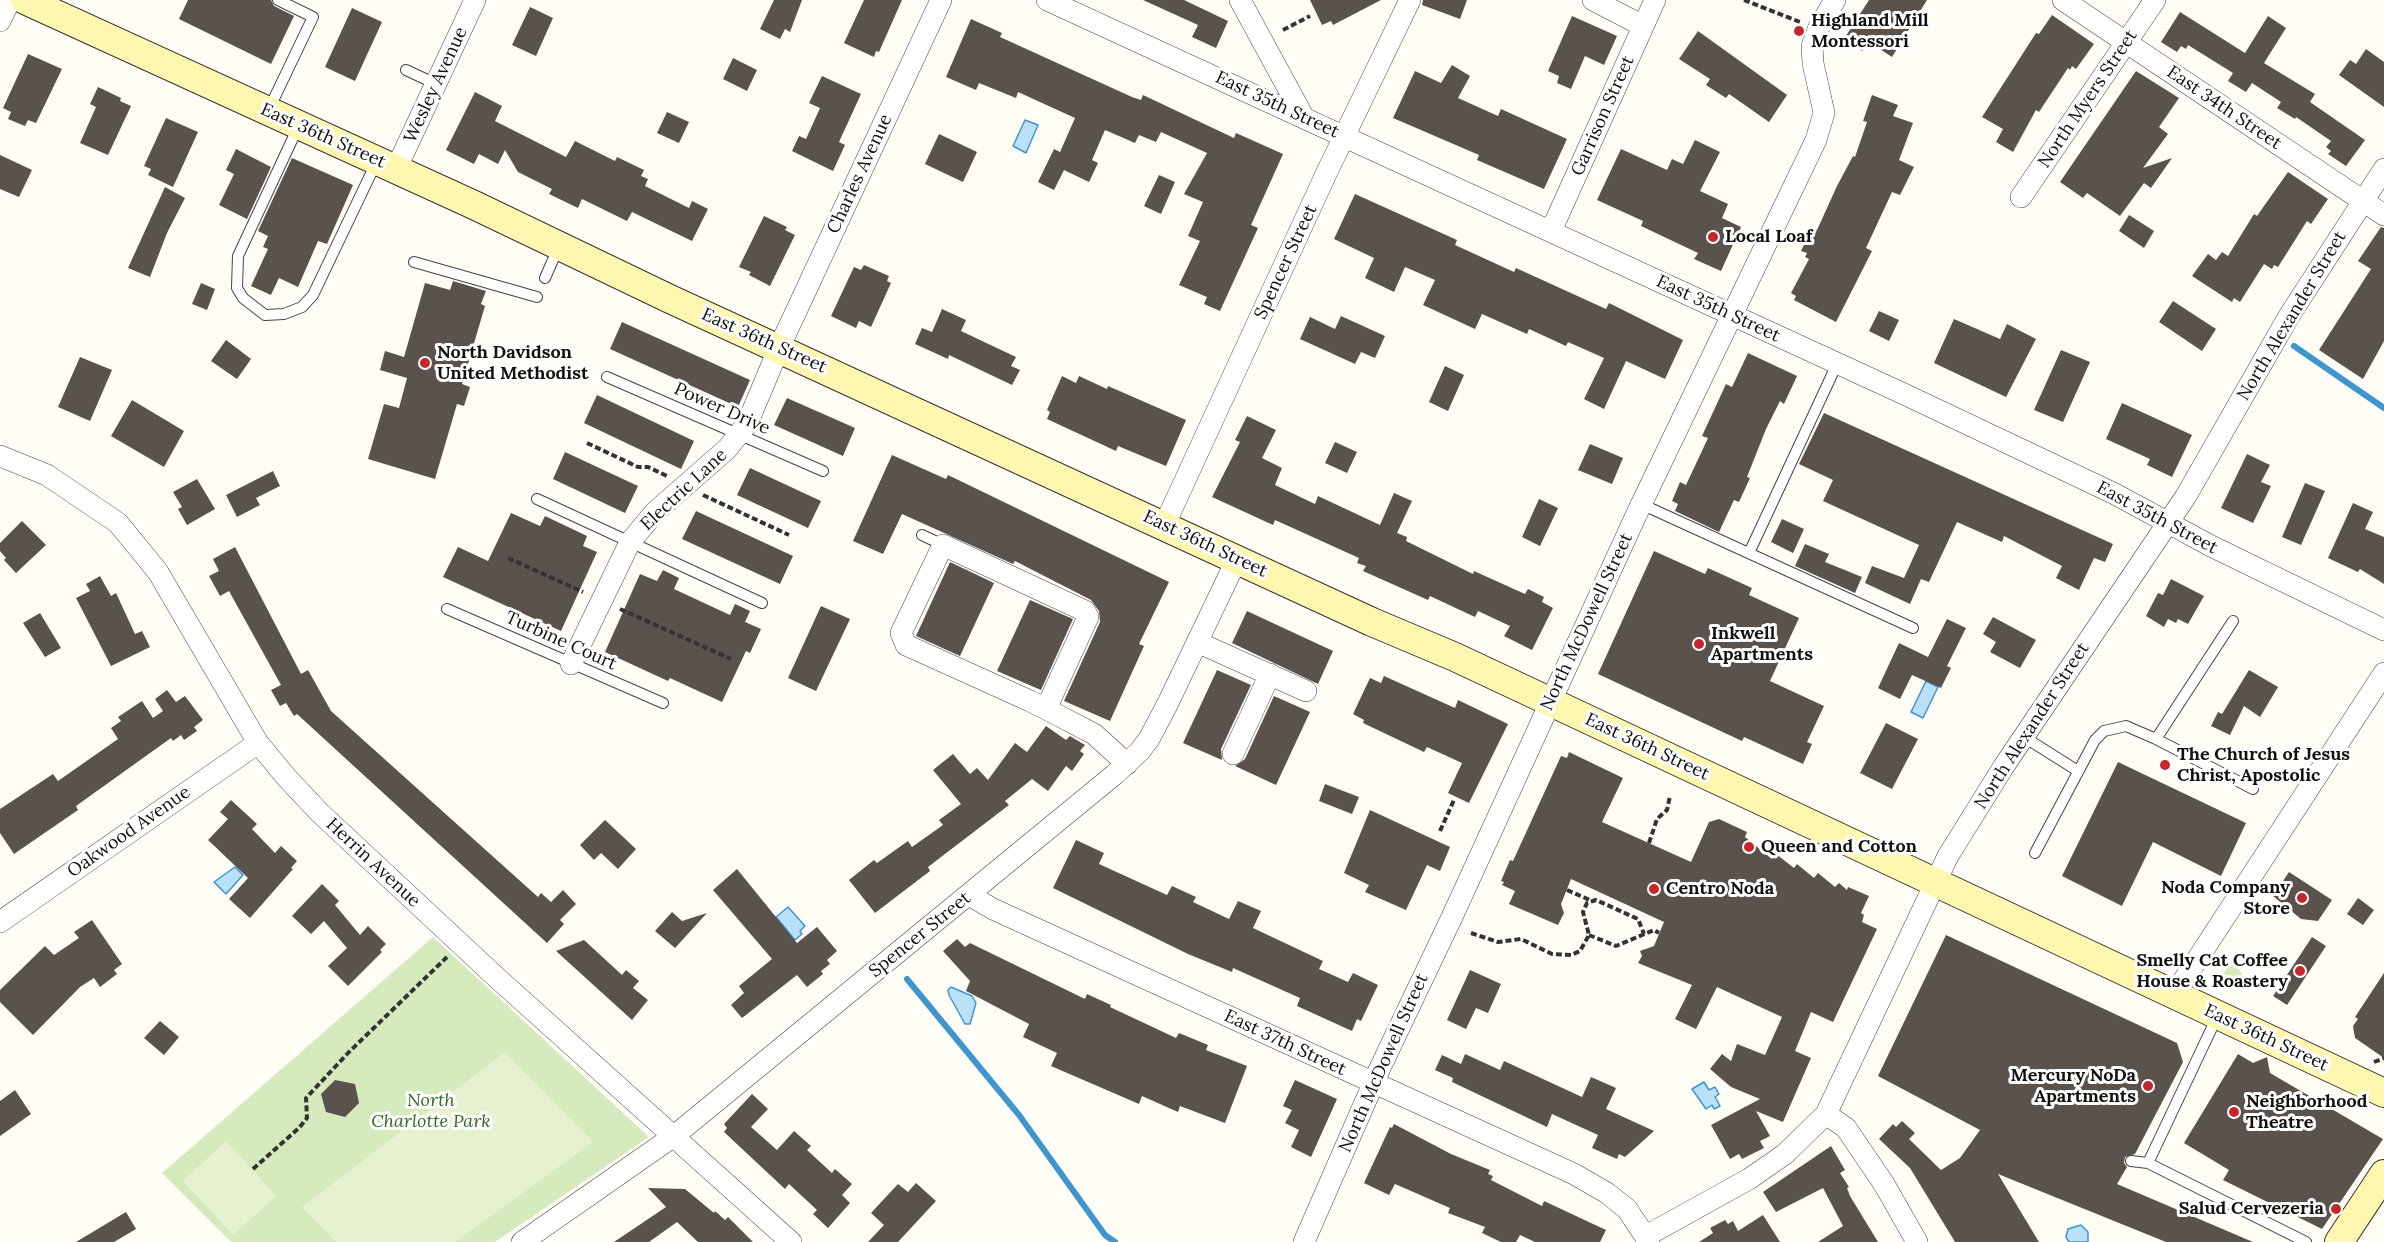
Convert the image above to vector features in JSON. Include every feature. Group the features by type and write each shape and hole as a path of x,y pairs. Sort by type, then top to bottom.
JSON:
{"street":[{"path":"0,21 10,0"},
{"name":"East 36th Street","path":"25,0 387,165 1164,526 1455,657 2384,1093"},
{"name":"Wesley Avenue","path":"387,165 436,84 475,0"},
{"name":"Charles Avenue","path":"779,348 941,0"},
{"name":"East 35th Street","path":"1047,0 1551,231 2115,494 2166,523 2384,630"},
{"path":"1240,0 1303,117"},
{"name":"Spencer Street","path":"1164,526 1410,0"},
{"path":"1593,0 1643,26"},
{"name":"Garrison Street","path":"1551,231 1655,0"},
{"name":"North McDowell Street","path":"1304,1242 1373,1083 1549,702 1821,127 1823,101 1813,63 1812,46 1819,27 1835,0"},
{"name":"East 34th Street","path":"2063,0 2384,215"},
{"name":"North Myers Street","path":"2020,197 2155,0"},
{"name":"North Alexander Street","path":"1648,1239 1785,1154 1826,1114 1935,881 2024,736 2186,496 2287,319 2384,169"},
{"name":"Electric Lane","path":"572,664 630,542 655,512 699,476 739,435 747,424 779,348"},
{"name":"Herrin Avenue","path":"0,456 46,475 118,523 159,572 258,743 320,813 461,944 791,1242"},
{"path":"1046,709 1088,617 1085,611 944,545 901,633 906,645 1046,709 1094,734 1127,764"},
{"name":"Spencer Street","path":"522,1242 674,1136 1127,764 1149,739 1236,559"},
{"path":"1197,642 1306,691"},
{"path":"2174,995 2277,833 2384,673"},
{"path":"1233,754 1269,675"},
{"name":"Oakwood Avenue","path":"0,922 258,743"},
{"name":"East 37th Street","path":"969,895 993,909 1595,1186 1627,1209 1648,1239"},
{"path":"1826,1114 1846,1128 1884,1184 1917,1242"},
{"path":"2339,1242 2384,1174"}],"lane":[{"path":"268,111 313,17 278,0"},
{"path":"406,70 436,84"},
{"path":"299,125 238,256 237,288 243,298 265,315 284,314 302,307 313,295 387,165"},
{"path":"545,278 559,245"},
{"path":"414,262 537,297"},
{"path":"1749,553 1837,364"},
{"name":"Power Drive","path":"607,377 823,471"},
{"path":"537,500 762,603"},
{"path":"1641,504 1913,628"},
{"path":"922,535 944,545"},
{"name":"Turbine Court","path":"447,609 663,703"},
{"path":"2156,739 2233,621"},
{"path":"2035,853 2094,740 2104,731 2126,726 2253,789"},
{"path":"2024,736 2078,771"},
{"path":"2148,1164 2218,1016"},
{"path":"2131,1161 2148,1164 2306,1242"}],"path":[{"path":"1744,0 1772,13 1809,25"},
{"path":"1283,30 1310,16"},
{"path":"587,443 638,467 648,467 672,481"},
{"path":"702,495 789,535"},
{"path":"508,558 584,592"},
{"path":"618,608 731,660"},
{"path":"1649,843 1657,819 1667,810 1670,796"},
{"path":"1440,831 1454,800"},
{"path":"1567,890 1593,902"},
{"path":"1471,933 1498,942 1521,939 1561,956 1580,951 1589,935 1583,912 1587,903 1596,900 1638,919 1644,934"},
{"path":"1589,935 1616,946 1654,930 1659,933"},
{"path":"253,1169 307,1118 306,1098 349,1052 461,944"},
{"path":"2373,1063 2384,1058"}],"green space":[{"name":"North Charlotte Park","path":"433,937 649,1137 495,1242 231,1242 162,1173"},
{"path":"2232,960 2242,974 2237,985 2221,978"},
{"path":"505,1052 593,1142 455,1242 336,1242 302,1207"},
{"path":"226,1141 276,1196 233,1235 183,1181"}],"water":[{"path":"1025,120 1038,125 1026,153 1013,146"},
{"path":"1926,681 1938,687 1923,718 1911,712"},
{"path":"235,867 243,875 226,894 214,882"},
{"path":"788,907 805,926 800,931 802,934 795,940 776,917"},
{"path":"951,987 972,996 976,1003 970,1024 965,1024 949,995 948,990"},
{"path":"1704,1082 1709,1090 1715,1087 1719,1094 1715,1097 1720,1106 1714,1109 1712,1105 1706,1109 1692,1089"},
{"path":"2081,1225 2088,1232 2088,1242 2069,1242 2066,1237 2068,1229"}],"building":[{"path":"188,0 271,0 274,6 294,16 271,64 179,19"},
{"path":"774,0 802,0 790,32 785,29 780,39 760,29"},
{"path":"864,0 902,0 879,52 876,51 874,57 844,43"},
{"path":"1143,0 1184,0 1228,21 1216,48 1192,37 1198,25"},
{"path":"1310,0 1381,0 1333,25 1331,21 1322,25"},
{"path":"1423,0 1467,0 1460,19 1422,5"},
{"path":"1869,0 1927,0 1892,57 1869,42 1862,51 1844,39"},
{"path":"530,7 553,18 536,56 512,45"},
{"path":"352,8 382,22 355,81 325,67"},
{"path":"2180,12 2245,53 2268,16 2286,28 2264,63 2315,94 2310,102 2365,140 2346,166 2328,154 2331,151 2326,147 2331,141 2296,117 2295,119 2277,108 2281,102 2252,83 2246,92 2228,81 2233,73 2188,45 2186,49 2181,46 2177,52 2161,42"},
{"path":"2052,15 2094,44 2076,69 2072,66 2070,70 2068,68 2039,112 2036,110 2013,152 1996,142 2003,129 1982,117 2036,33 2039,34"},
{"path":"1572,16 1617,36 1604,65 1585,56 1571,89 1557,83 1559,76 1548,71"},
{"path":"971,19 1002,33 1000,37 1132,97 1141,100 1143,95 1234,138 1236,133 1283,154 1251,225 1258,228 1220,311 1204,304 1207,297 1179,285 1200,241 1188,236 1203,202 1184,194 1207,153 1161,132 1156,142 1139,135 1135,143 1105,130 1092,160 1098,163 1089,182 1064,170 1054,190 1038,182 1054,149 1060,152 1075,118 1018,92 1016,98 979,83 976,90 946,77"},
{"path":"1698,31 1787,95 1769,122 1729,94 1726,98 1706,85 1710,79 1679,59"},
{"path":"2366,49 2384,62 2384,107 2339,75 2350,60 2356,64"},
{"path":"28,54 62,69 36,123 28,120 25,126 8,119 11,112 3,108"},
{"path":"733,58 757,70 747,91 723,79"},
{"path":"1452,65 1470,76 1458,98 1498,116 1501,109 1567,139 1544,189 1477,160 1479,155 1393,118 1415,71 1441,83"},
{"path":"2136,71 2179,98 2159,127 2168,134 2143,168 2172,158 2151,188 2144,183 2120,216 2087,193 2083,198 2060,182"},
{"path":"822,76 861,94 839,142 845,145 833,171 792,151 799,136 806,139 820,108 809,103"},
{"path":"98,87 121,98 120,101 131,106 108,155 80,143 96,107 90,104"},
{"path":"475,92 502,106 495,121 566,157 575,141 615,161 617,157 644,170 641,176 648,179 645,186 689,208 692,201 708,209 692,241 632,212 627,221 582,199 578,208 549,194 552,189 518,172 505,150 498,164 479,154 474,164 446,150"},
{"path":"1872,95 1898,105 1893,116 1913,123 1899,160 1914,167 1900,195 1892,192 1866,248 1872,251 1836,322 1794,300 1796,296 1791,293 1809,259 1805,257 1807,253 1801,251 1812,228 1817,230 1837,186 1853,156 1855,157 1867,122 1863,121"},
{"path":"667,112 689,122 679,143 657,133"},
{"path":"166,118 198,132 173,187 148,175 151,169 144,166"},
{"path":"939,134 977,152 963,182 925,164"},
{"path":"1695,140 1720,152 1700,191 1728,204 1722,218 1741,227 1721,271 1694,259 1698,253 1641,226 1643,221 1597,200 1621,149 1667,170 1672,159 1683,164"},
{"path":"236,149 271,167 247,219 219,205 234,174 226,170"},
{"path":"0,155 32,170 19,197 0,189"},
{"path":"292,158 353,185 327,244 318,241 298,287 279,278 271,295 251,286 268,249 263,247 268,236 258,231"},
{"path":"2288,172 2328,199 2311,224 2307,221 2278,267 2274,265 2272,269 2264,264 2240,302 2234,298 2232,302 2192,276 2208,254 2216,260 2222,252 2228,256 2254,214 2257,216"},
{"path":"1159,175 1175,182 1161,214 1144,206"},
{"path":"165,187 185,198 167,233 150,277 128,268"},
{"path":"1355,194 1457,240 1455,245 1514,272 1516,268 1606,309 1609,303 1683,340 1665,379 1626,361 1604,409 1584,399 1604,358 1568,342 1566,346 1529,329 1527,334 1482,314 1475,329 1423,305 1435,280 1405,267 1394,292 1365,278 1374,258 1334,239"},
{"path":"2129,215 2154,231 2144,248 2119,231"},
{"path":"764,216 787,227 785,230 795,235 770,286 749,275 751,272 739,267"},
{"path":"2381,227 2384,228 2384,341 2363,379 2319,350 2371,269 2358,261"},
{"path":"864,265 889,276 887,281 891,283 871,327 859,321 856,328 831,316 854,267 861,270"},
{"path":"453,281 486,291 481,304 485,306 462,384 470,387 464,406 457,404 435,479 368,459 384,404 399,408 407,378 380,370 385,351 404,357 425,283 450,290"},
{"path":"201,283 215,289 207,310 192,304"},
{"path":"2173,301 2216,329 2202,351 2159,322"},
{"path":"942,309 966,320 961,331 1016,357 1011,366 1020,370 1012,385 949,355 948,359 915,344 922,328 932,332"},
{"path":"1879,311 1899,320 1889,341 1869,331"},
{"path":"1341,316 1385,336 1375,358 1361,352 1355,364 1300,339 1310,317 1335,329"},
{"path":"1954,319 2000,339 2007,324 2036,339 2006,397 1934,363"},
{"path":"622,322 750,380 738,407 610,349"},
{"path":"226,340 251,359 237,379 211,361"},
{"path":"2061,350 2090,362 2063,422 2034,410"},
{"path":"1748,353 1797,376 1784,404 1780,401 1766,429 1747,477 1750,478 1739,502 1734,500 1719,532 1675,511 1678,504 1672,501 1680,482 1686,485 1708,438 1702,436 1726,384 1732,387"},
{"path":"80,357 112,370 90,421 58,407"},
{"path":"1445,366 1464,375 1448,411 1429,402"},
{"path":"1062,376 1076,383 1079,376 1107,389 1108,386 1186,420 1166,466 1118,446 1116,451 1047,419 1050,412 1047,410"},
{"path":"597,395 694,441 681,469 584,423"},
{"path":"787,398 855,428 843,456 774,425"},
{"path":"132,400 184,431 164,467 111,436"},
{"path":"2122,403 2192,435 2172,477 2147,465 2150,459 2106,439"},
{"path":"1824,413 2113,544 2105,562 2094,558 2079,590 2056,578 2062,566 2004,536 2002,542 1957,522 1929,582 1921,579 1910,604 1865,583 1872,566 1904,578 1919,545 1823,501 1833,480 1799,464"},
{"path":"1247,416 1276,430 1262,458 1282,468 1275,485 1315,504 1318,496 1380,525 1394,493 1412,501 1397,533 1407,537 1406,541 1473,574 1474,571 1525,594 1528,589 1544,597 1542,602 1553,608 1532,650 1504,636 1510,626 1478,611 1475,617 1430,596 1428,600 1363,571 1366,566 1357,563 1359,558 1275,520 1273,525 1212,497 1240,442 1235,440"},
{"path":"1335,442 1357,452 1347,473 1325,463"},
{"path":"1590,444 1623,458 1612,484 1578,470"},
{"path":"565,452 638,486 625,513 553,479"},
{"path":"2247,454 2270,465 2261,482 2271,486 2253,523 2221,508"},
{"path":"892,455 946,479 948,475 1169,582 1139,644 1144,646 1110,721 1064,701 1100,622 1099,611 1091,600 1015,561 1013,564 902,514 883,554 853,541"},
{"path":"750,468 821,501 808,528 737,495"},
{"path":"273,471 280,486 256,498 260,505 237,517 226,495"},
{"path":"197,479 215,509 187,525 178,509 182,507 173,492"},
{"path":"2305,483 2325,491 2301,545 2282,537"},
{"path":"1539,499 1558,508 1540,546 1522,537"},
{"path":"2353,503 2373,512 2365,529 2384,537 2384,584 2360,569 2358,572 2328,558"},
{"path":"696,511 793,556 780,584 682,539"},
{"path":"511,513 540,526 545,516 587,536 583,546 597,552 561,631 443,577 458,547 488,561"},
{"path":"1782,519 1804,529 1793,553 1771,542"},
{"path":"22,521 46,545 16,573 4,560 6,558 0,551 0,543"},
{"path":"1805,544 1829,554 1825,562 1862,577 1855,593 1795,566"},
{"path":"235,547 301,674 308,670 331,711 538,897 541,893 551,902 563,890 576,904 560,920 564,924 547,943 297,714 294,716 286,703 280,706 271,690 281,685 229,591 220,596 209,576 219,571 213,559"},
{"name":"Inkwell Apartments","path":"1654,551 1705,574 1708,568 1752,588 1749,595 1799,618 1770,681 1824,706 1807,742 1812,744 1803,764 1744,737 1742,741 1598,674"},
{"path":"950,562 994,583 960,656 916,636"},
{"path":"663,570 679,578 674,589 730,615 735,604 750,611 745,622 761,629 750,653 746,651 722,702 670,678 668,681 605,652 640,574 657,581"},
{"path":"100,576 111,596 116,593 135,634 142,631 150,647 111,666 76,598 90,591 86,584"},
{"path":"2171,579 2204,596 2188,624 2178,619 2176,623 2168,619 2164,627 2146,616 2158,593 2163,595"},
{"path":"1030,600 1073,619 1041,690 997,671"},
{"path":"821,606 850,619 816,691 788,678"},
{"path":"1247,611 1333,651 1318,684 1232,643"},
{"path":"40,613 61,648 45,657 23,623"},
{"path":"1993,617 2036,640 2020,668 1990,652 1996,642 1983,634"},
{"path":"1947,619 1966,628 1947,666 1951,668 1941,688 1912,675 1900,699 1878,688 1899,643 1928,657"},
{"path":"1217,670 1251,685 1221,749 1222,760 1183,743"},
{"path":"2249,670 2278,687 2260,717 2244,706 2230,735 2211,726 2218,712 2222,714"},
{"path":"1384,676 1455,708 1458,700 1508,724 1469,803 1448,793 1462,763 1427,747 1424,752 1363,723 1364,720 1353,714 1370,678 1381,683"},
{"path":"167,690 176,702 185,696 203,720 194,727 197,731 184,740 181,735 173,741 171,738 76,806 78,810 14,854 0,833 0,809 53,774 58,781 118,739 111,728 121,721 118,717 142,701 153,718 163,711 155,699"},
{"path":"1274,696 1310,712 1276,785 1235,766 1245,759"},
{"path":"1886,723 1918,739 1892,789 1860,773"},
{"path":"1046,726 1066,740 1070,736 1085,745 1080,751 1084,754 1072,771 1066,766 1048,791 1032,779 1005,801 1009,805 928,867 930,871 875,913 849,880 874,860 877,863 908,841 912,847 943,825 939,820 961,804 933,770 953,754 970,774 977,768 988,780 1015,743 1027,752"},
{"path":"1569,752 1623,778 1602,822 1691,862 1709,822 1719,819 1747,832 1745,837 1772,859 1776,854 1794,868 1797,864 1814,878 1818,873 1835,887 1839,883 1847,890 1848,887 1869,896 1861,913 1864,915 1862,922 1877,929 1833,1022 1811,1012 1795,1051 1811,1058 1783,1122 1756,1111 1770,1136 1760,1141 1764,1148 1742,1159 1739,1154 1730,1159 1711,1125 1760,1099 1731,1087 1710,1069 1722,1054 1731,1061 1737,1044 1765,1055 1782,1017 1717,987 1696,1029 1675,1019 1692,985 1638,963 1642,956 1640,951 1654,946 1664,922 1571,879 1561,904 1564,913 1558,925 1509,904 1515,891 1502,885 1504,882 1501,881 1510,860 1513,861 1561,756 1567,758"},
{"path":"2118,762 2246,823 2221,876 2153,842 2122,906 2062,876"},
{"path":"1325,784 1359,797 1352,814 1319,801"},
{"path":"231,800 257,824 252,829 275,853 281,846 297,861 291,868 293,869 250,918 229,899 248,878 208,840 228,819 220,812"},
{"path":"1370,810 1450,847 1440,871 1427,865 1406,910 1365,892 1369,885 1344,873"},
{"path":"605,820 636,849 618,869 601,853 594,860 580,845"},
{"path":"1076,840 1104,853 1099,864 1167,895 1172,886 1196,897 1193,902 1229,919 1238,901 1261,911 1253,928 1323,961 1319,969 1348,982 1353,973 1378,985 1361,1021 1357,1019 1352,1031 1297,1006 1300,998 1233,968 1232,972 1188,954 1053,888"},
{"path":"737,869 797,943 817,927 837,951 827,960 830,964 821,971 823,974 807,987 797,975 742,1018 731,1005 744,993 739,986 772,959 713,890"},
{"name":"Noda Company Store","path":"2289,872 2332,900 2318,921 2301,919 2273,896"},
{"path":"322,884 339,901 335,905 360,935 368,926 386,944 380,950 382,952 348,986 328,966 347,948 324,921 311,934 292,916"},
{"path":"2358,898 2374,910 2363,925 2347,914"},
{"path":"672,912 682,921 707,913 675,948 655,931"},
{"path":"92,920 122,964 114,970 117,974 100,987 94,978 80,987 33,1035 0,1002 0,990 45,946 54,955 79,938 74,932"},
{"path":"1946,935 2177,1043 2183,1062 2135,1154 2125,1157 2124,1163 2127,1167 2117,1184 2253,1242 2166,1242 1998,1174 2039,1242 1955,1242 1910,1168 1879,1139 1893,1124 1896,1127 1902,1121 1915,1133 1909,1139 1941,1170 1960,1158 1980,1130 1878,1076"},
{"name":"Smelly Cat Coffee House & Roastery","path":"2312,937 2326,946 2287,1005 2273,996"},
{"path":"957,939 965,947 970,943 1085,999 1087,994 1176,1038 1179,1033 1208,1045 1206,1050 1247,1066 1225,1123 1180,1106 1178,1112 1142,1096 1139,1104 1051,1066 1057,1053 1023,1037 1029,1024 966,991 970,981 943,951"},
{"path":"584,940 622,975 626,970 639,981 633,988 648,1000 632,1020 556,951"},
{"path":"1470,970 1501,984 1488,1013 1476,1008 1466,1029 1447,1020"},
{"path":"2384,973 2384,1058 2355,1038 2353,1026 2358,1019 2355,1017"},
{"path":"160,1021 179,1037 164,1055 144,1038"},
{"path":"1465,1054 1500,1070 1504,1061 1582,1097 1591,1077 1616,1088 1606,1109 1654,1131 1625,1157 1619,1154 1617,1159 1592,1148 1598,1135 1552,1114 1547,1127 1452,1082 1453,1078 1435,1070 1442,1055 1461,1064"},
{"path":"2238,1054 2253,1063 2267,1057 2270,1073 2383,1139 2322,1229 2223,1180 2229,1170 2184,1143"},
{"path":"335,1080 355,1084 359,1103 345,1117 326,1112 321,1094"},
{"path":"1295,1080 1337,1099 1311,1157 1291,1147 1299,1130 1285,1123 1292,1110 1283,1106"},
{"path":"15,1090 31,1114 0,1136 0,1101"},
{"path":"752,1094 768,1109 751,1127 777,1150 794,1131 811,1146 807,1150 832,1173 835,1169 852,1184 842,1195 850,1203 828,1228 813,1214 817,1210 789,1184 785,1189 724,1132 727,1128 724,1124"},
{"path":"1394,1124 1451,1154 1490,1170 1488,1174 1493,1176 1491,1180 1542,1206 1544,1201 1606,1230 1600,1242 1535,1242 1520,1235 1516,1242 1501,1242 1482,1233 1485,1227 1448,1213 1450,1208 1395,1184 1389,1195 1364,1183 1390,1127 1392,1128"},
{"path":"1831,1146 1845,1170 1840,1173 1849,1187 1847,1188 1850,1196 1878,1242 1818,1242 1843,1226 1823,1188 1776,1212 1763,1192"},
{"path":"916,1183 936,1201 898,1242 868,1242 884,1225 871,1213 898,1184 908,1192"},
{"path":"648,1188 685,1189 714,1213 715,1211 725,1220 728,1217 753,1242 698,1242 677,1222 649,1242 614,1242 666,1207"},
{"path":"126,1212 136,1229 114,1242 76,1242"},
{"path":"1763,1215 1780,1242 1699,1242 1713,1233 1710,1228 1725,1220 1728,1224 1733,1221 1738,1231"}],"waterway":[{"path":"2294,346 2384,408"},
{"path":"907,979 1019,1115 1105,1235 1115,1242"}],"place":[{"name":"Highland Mill Montessori","path":"1799,31"},
{"name":"Local Loaf","path":"1713,237"},
{"name":"North Davidson United Methodist","path":"425,363"},
{"name":"Inkwell Apartments","path":"1699,644"},
{"name":"The Church of Jesus Christ, Apostolic","path":"2165,765"},
{"name":"Queen and Cotton","path":"1749,847"},
{"name":"Centro Noda","path":"1654,889"},
{"name":"Noda Company Store","path":"2302,898"},
{"name":"Smelly Cat Coffee House & Roastery","path":"2300,971"},
{"name":"Mercury NoDa Apartments","path":"2148,1086"},
{"name":"Neighborhood Theatre","path":"2234,1112"},
{"name":"Salud Cervezeria","path":"2336,1209"}]}
